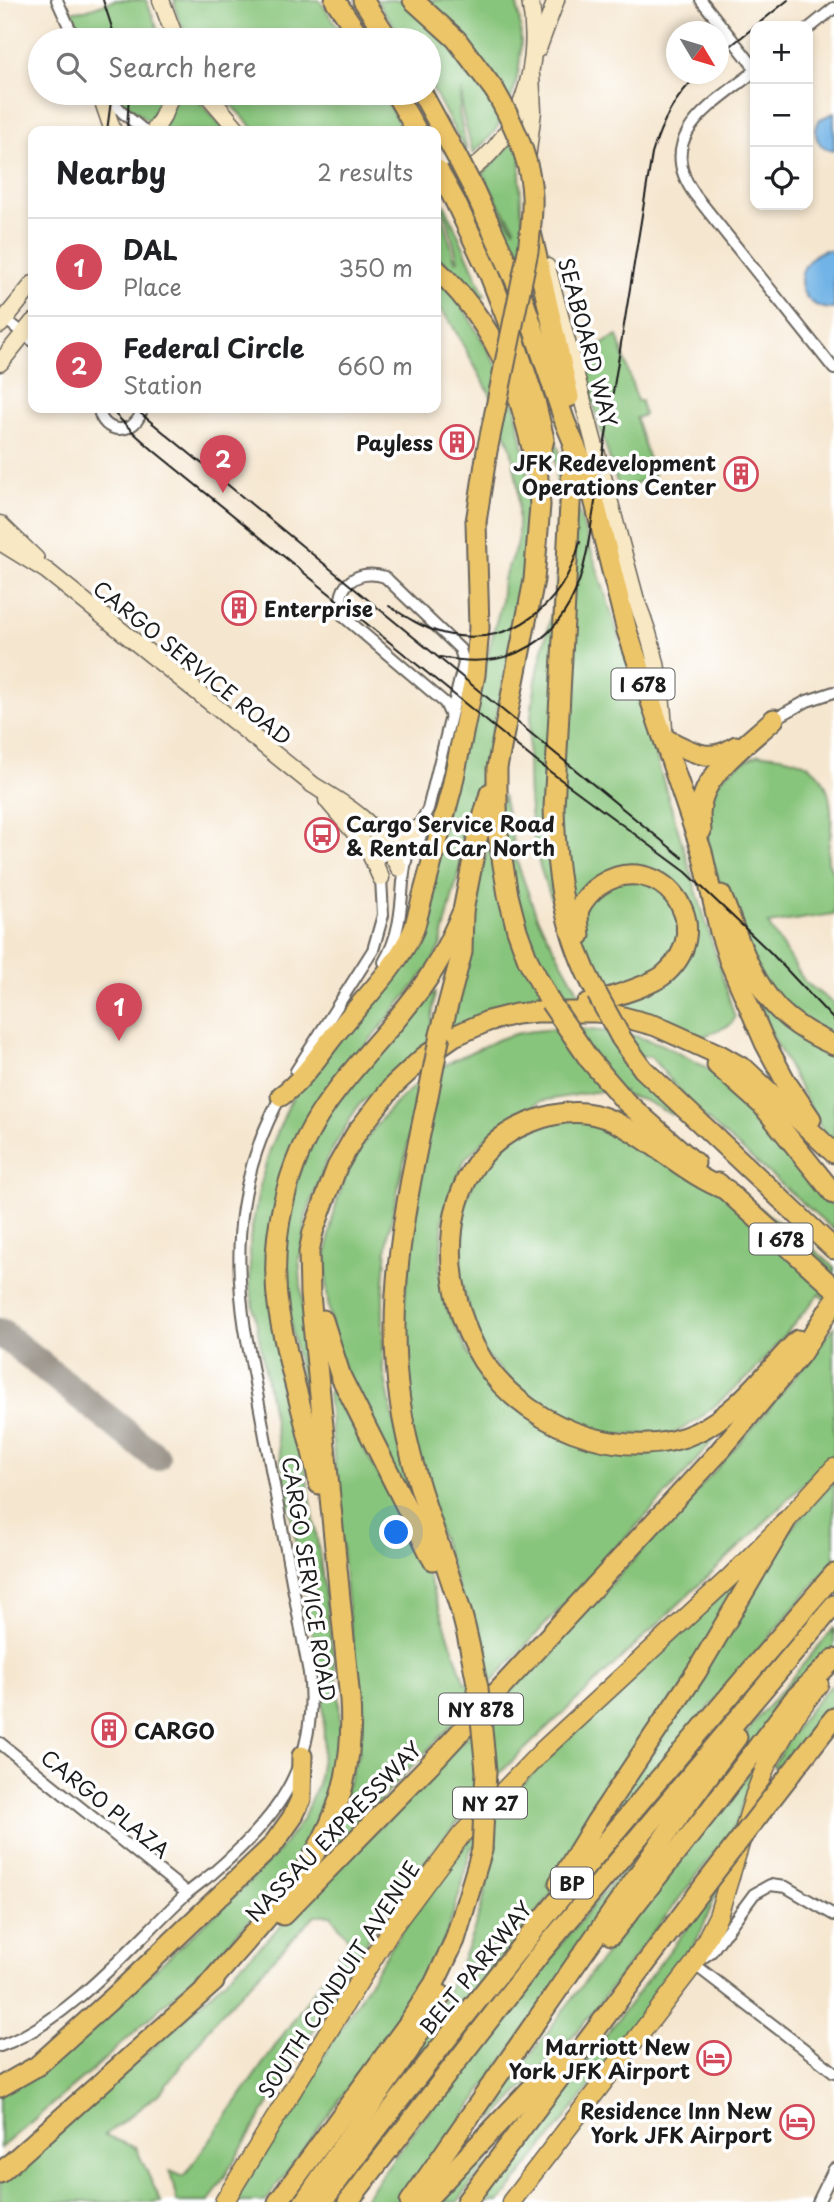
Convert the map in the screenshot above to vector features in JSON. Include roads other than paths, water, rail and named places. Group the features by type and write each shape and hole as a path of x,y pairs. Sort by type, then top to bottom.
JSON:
{"highway":[{"path":"335,0 354,28"},
{"path":"363,0 381,28"},
{"path":"281,1096 299,1083 342,1026 398,960 417,920 452,787 475,675 480,628 477,522 487,451 526,262 531,221 532,194 529,174 510,119 495,91 456,39 413,0"},
{"path":"402,105 414,126"},
{"name":"I 678","path":"429,105 440,126"},
{"name":"I 678","path":"441,128 474,190 521,293 573,443 589,480 626,631 702,852 719,932 765,1043 786,1082 834,1153"},
{"name":"I 678","path":"441,181 455,201 489,273 523,363 544,439 537,466 540,505 534,580 497,768 498,834 508,895 528,960 551,1009 625,1101 727,1191 833,1299"},
{"path":"526,183 534,249 589,480"},
{"path":"441,275 468,305 502,359 516,391 537,466"},
{"path":"573,443 554,808 556,861 562,897 581,964 621,1038 643,1069 834,1249"},
{"path":"665,739 703,755 720,756 775,719"},
{"path":"775,719 719,771 705,791 700,812 702,852 754,973 768,998 806,1030 834,1045"},
{"path":"304,2202 410,2049 440,1998 470,1925 476,1901 486,1771 478,1688 461,1609 416,1478 403,1421 395,1336 398,1263 409,1185 440,1035 462,952 463,911 477,839 497,768"},
{"path":"205,1990 304,1871 324,1839 337,1810 349,1763 352,1729 309,1278 311,1242 337,1167 356,1132 380,1101 409,1070 447,1040 472,1026 639,987 664,975 682,953 688,932 685,910 670,891 652,879 634,874 612,877 593,890 578,910 581,964"},
{"path":"339,1599 316,1468 279,1312 276,1265 281,1217 295,1166 316,1120 334,1094 427,981 463,911"},
{"path":"551,1009 596,1012 637,1020 674,1033 720,1055 746,1070 834,1153"},
{"path":"551,1009 641,1031 692,1049 726,1070 763,1106 834,1194"},
{"path":"727,1191 692,1174 625,1127 595,1116 576,1114 540,1118 500,1138 481,1159 467,1181 457,1208 451,1254 453,1286 461,1317 475,1347 493,1375 527,1406 566,1429 605,1441 658,1444 696,1433 724,1414 746,1395 833,1299"},
{"path":"324,1204 318,1281 323,1321 331,1349 341,1377 429,1552 452,1608 478,1688"},
{"name":"NASSAU EXPRESSWAY","path":"0,2173 205,1990 384,1813 690,1485 800,1355 833,1299"},
{"path":"521,1946 596,1822 697,1671 785,1522"},
{"name":"BELT PARKWAY","path":"322,2202 614,1831 834,1574"},
{"name":"BELT PARKWAY","path":"348,2202 548,1945 834,1605"},
{"path":"410,2202 712,1770 834,1611"},
{"path":"534,2026 652,1885 794,1699 834,1660"},
{"path":"466,2202 637,1972 834,1718"},
{"path":"0,2087 37,2066 117,1994 272,1846 292,1818 301,1799 302,1756"},
{"path":"278,2202 408,2024 434,1984 455,1940 482,1850"},
{"path":"424,2202 563,2056 637,1972"},
{"path":"0,2163 47,2132"}],"main road":[{"name":"SOUTH CONDUIT AVENUE","path":"224,2202 386,1938 413,1897 462,1834 543,1750 785,1522 834,1468"},
{"path":"511,2202 694,1964 718,1916 766,1766 794,1716 834,1670"}],"street":[{"path":"57,0 70,28"},
{"path":"161,0 171,28"},
{"path":"530,0 534,37 532,70"},
{"path":"441,175 470,171 498,144 519,111 556,0"},
{"path":"701,0 750,63"},
{"path":"813,25 834,8"},
{"name":"SEABOARD WAY","path":"532,70 534,98 526,183 534,222 563,320 636,600 650,634 662,683 665,739"},
{"path":"750,73 691,125 682,141 682,175 695,195 834,369"},
{"path":"104,105 111,126"},
{"path":"115,105 139,126"},
{"path":"157,126 168,105"},
{"path":"216,105 235,126"},
{"path":"28,290 3,322 28,331"},
{"path":"0,363 28,334"},
{"path":"100,413 107,425 122,430 137,422 140,413"},
{"name":"CARGO SERVICE ROAD","path":"0,524 47,571 313,785 359,814 399,850 403,885 399,926 392,948 370,984 334,1025 314,1043"},
{"name":"CARGO SERVICE ROAD","path":"0,542 47,571"},
{"path":"374,860 420,838 464,663 460,649 385,577 365,574 355,578 346,585 341,595 339,605 344,617 445,703 450,714"},
{"path":"775,719 807,701 834,692"},
{"name":"CARGO SERVICE ROAD","path":"0,2046 39,2028 65,2009 264,1823 288,1788 302,1756 311,1723 309,1673 245,1329 238,1271 241,1214 249,1173 262,1135 281,1096 373,950 383,915 380,878 374,860 362,840 313,785"},
{"path":"403,885 405,862 399,850 402,839 417,829 428,809"},
{"path":"376,829 397,834 417,829"},
{"name":"CARGO PLAZA","path":"0,1743 187,1893"},
{"path":"834,1915 786,1887 775,1884 765,1887 754,1894 711,1952 694,1964 834,2072"},
{"path":"0,2039 14,2041"},
{"path":"818,2202 834,2169"}],"water":[{"path":"834,113 834,151 820,144 816,130 820,119"},
{"path":"825,250 834,250 834,309 811,302 801,285 806,265 813,256"}],"tram line":[{"path":"103,0 112,28"},
{"path":"729,47 788,0"},
{"path":"440,657 470,661 496,659 519,652 539,640 556,624 580,579 587,551 652,154 670,111 690,84"},
{"path":"108,126 110,105"},
{"path":"127,126 128,105"},
{"path":"114,413 154,451 537,762 686,872 770,952 834,1020"},
{"path":"140,413 683,858"},
{"path":"389,606 421,625 442,633 467,637 512,629 530,618 561,586 580,542"}],"place":[{"name":"Payless","path":"457,442"},
{"name":"JFK Redevelopment Operations Center","path":"741,474"},
{"name":"Federal Circle","path":"223,493"},
{"name":"Enterprise","path":"239,608"},
{"name":"Cargo Service Road & Rental Car North","path":"322,835"},
{"name":"DAL","path":"119,1041"},
{"name":"CARGO","path":"109,1730"},
{"name":"Marriott New York JFK Airport","path":"714,2058"},
{"name":"Residence Inn New York JFK Airport","path":"797,2122"}]}
